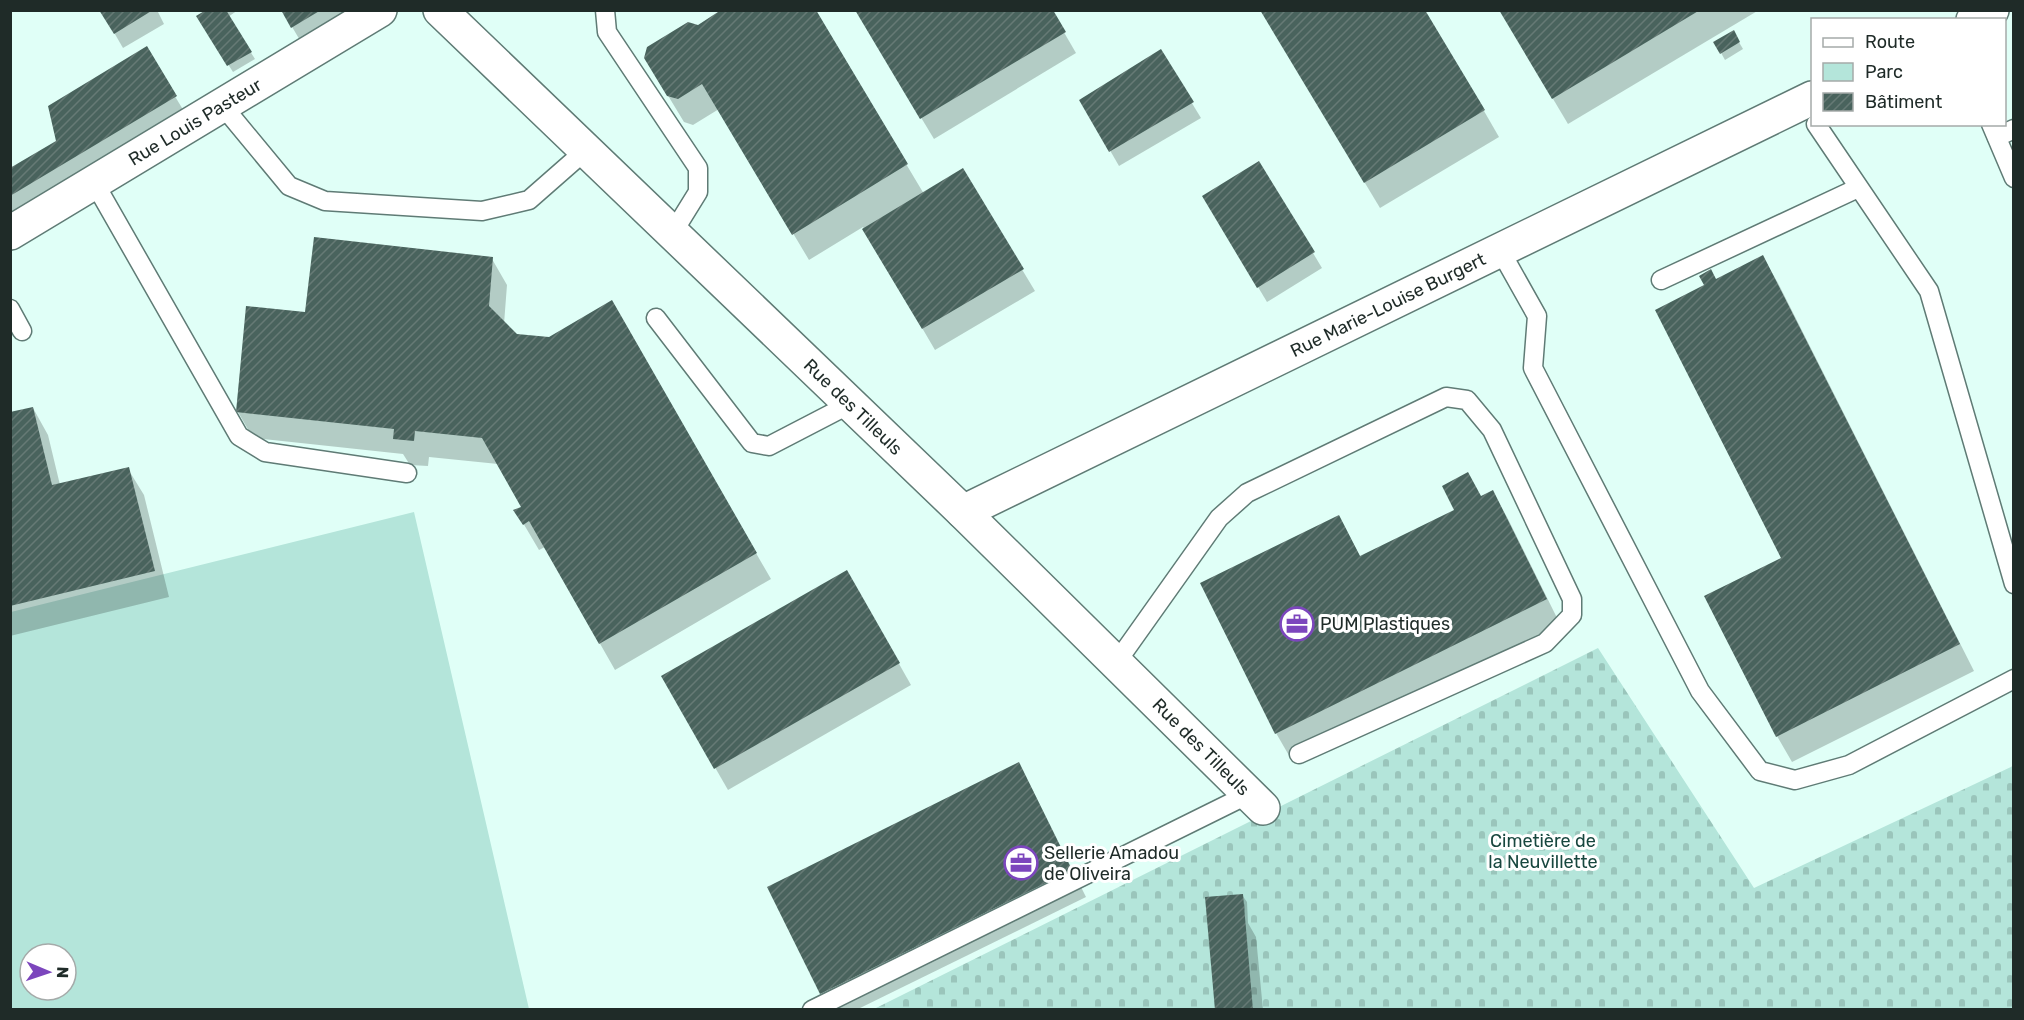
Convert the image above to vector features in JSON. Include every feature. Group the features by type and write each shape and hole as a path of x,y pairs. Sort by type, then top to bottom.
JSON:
{"street":[{"name":"Rue Louis Pasteur","path":"10,233 380,10"},
{"name":"Rue des Tilleuls","path":"440,10 963,512 1256,801"},
{"path":"1977,18 1992,10"},
{"name":"Rue Marie-Louise Burgert","path":"963,512 1500,250 1811,111"}],"lane":[{"path":"605,10 607,32 698,168 698,192 672,234"},
{"path":"222,105 289,186 325,201 482,211 529,200 586,150"},
{"path":"1820,126 1858,188 1929,291 2013,584"},
{"path":"2013,129 1994,131 2013,178"},
{"path":"94,182 239,436 266,452 407,472"},
{"path":"1661,280 1858,188"},
{"path":"1500,250 1537,316 1533,368 1700,691 1760,771 1795,780 1849,765 2013,679"},
{"path":"10,309 22,331"},
{"path":"656,318 752,442 769,446 850,404"},
{"path":"1116,663 1219,518 1247,493 1446,397 1467,400 1492,430 1572,599 1572,615 1545,643 1299,754"},
{"path":"812,1010 1256,801"}],"green space":[{"path":"414,512 529,1009 12,1009 11,612"},
{"name":"Cimetière de la Neuvillette","path":"1598,648 1754,888 2013,766 2013,1009 872,1010"}],"building":[{"path":"99,10 153,10 114,34"},
{"path":"206,10 226,10 252,52 227,66 196,16"},
{"path":"281,10 321,10 291,28"},
{"path":"721,10 816,10 908,164 792,235 702,84 678,99 667,96 644,58 647,47 688,22 698,25"},
{"path":"855,10 1053,10 1066,32 920,119"},
{"path":"1260,10 1425,10 1485,110 1364,183"},
{"path":"1499,10 1700,10 1552,99"},
{"path":"1734,30 1740,42 1720,54 1713,42"},
{"path":"147,46 177,96 10,196 10,168 56,141 48,106"},
{"path":"1161,49 1194,102 1109,152 1079,100"},
{"path":"1259,161 1315,252 1257,288 1202,196"},
{"path":"963,168 1024,269 922,329 862,229"},
{"path":"314,237 493,257 489,306 517,334 549,337 612,300 757,553 599,644 529,521 523,525 513,510 521,507 482,438 415,431 414,441 393,439 394,429 236,412 246,306 305,312"},
{"path":"1763,255 1960,644 1776,737 1704,596 1781,558 1655,310 1704,285 1699,276 1711,269 1716,279"},
{"path":"33,407 52,485 129,467 155,571 10,606 10,412"},
{"path":"1468,472 1481,496 1493,490 1547,599 1275,734 1200,583 1339,515 1360,556 1454,510 1442,486"},
{"path":"847,570 900,663 714,769 661,676"},
{"path":"1019,762 1072,870 820,994 767,887"},
{"path":"1243,894 1253,1010 1215,1010 1205,897"}],"place":[{"name":"PUM Plastiques","path":"1297,624"},
{"name":"Sellerie Amadou de Oliveira","path":"1021,863"}]}
